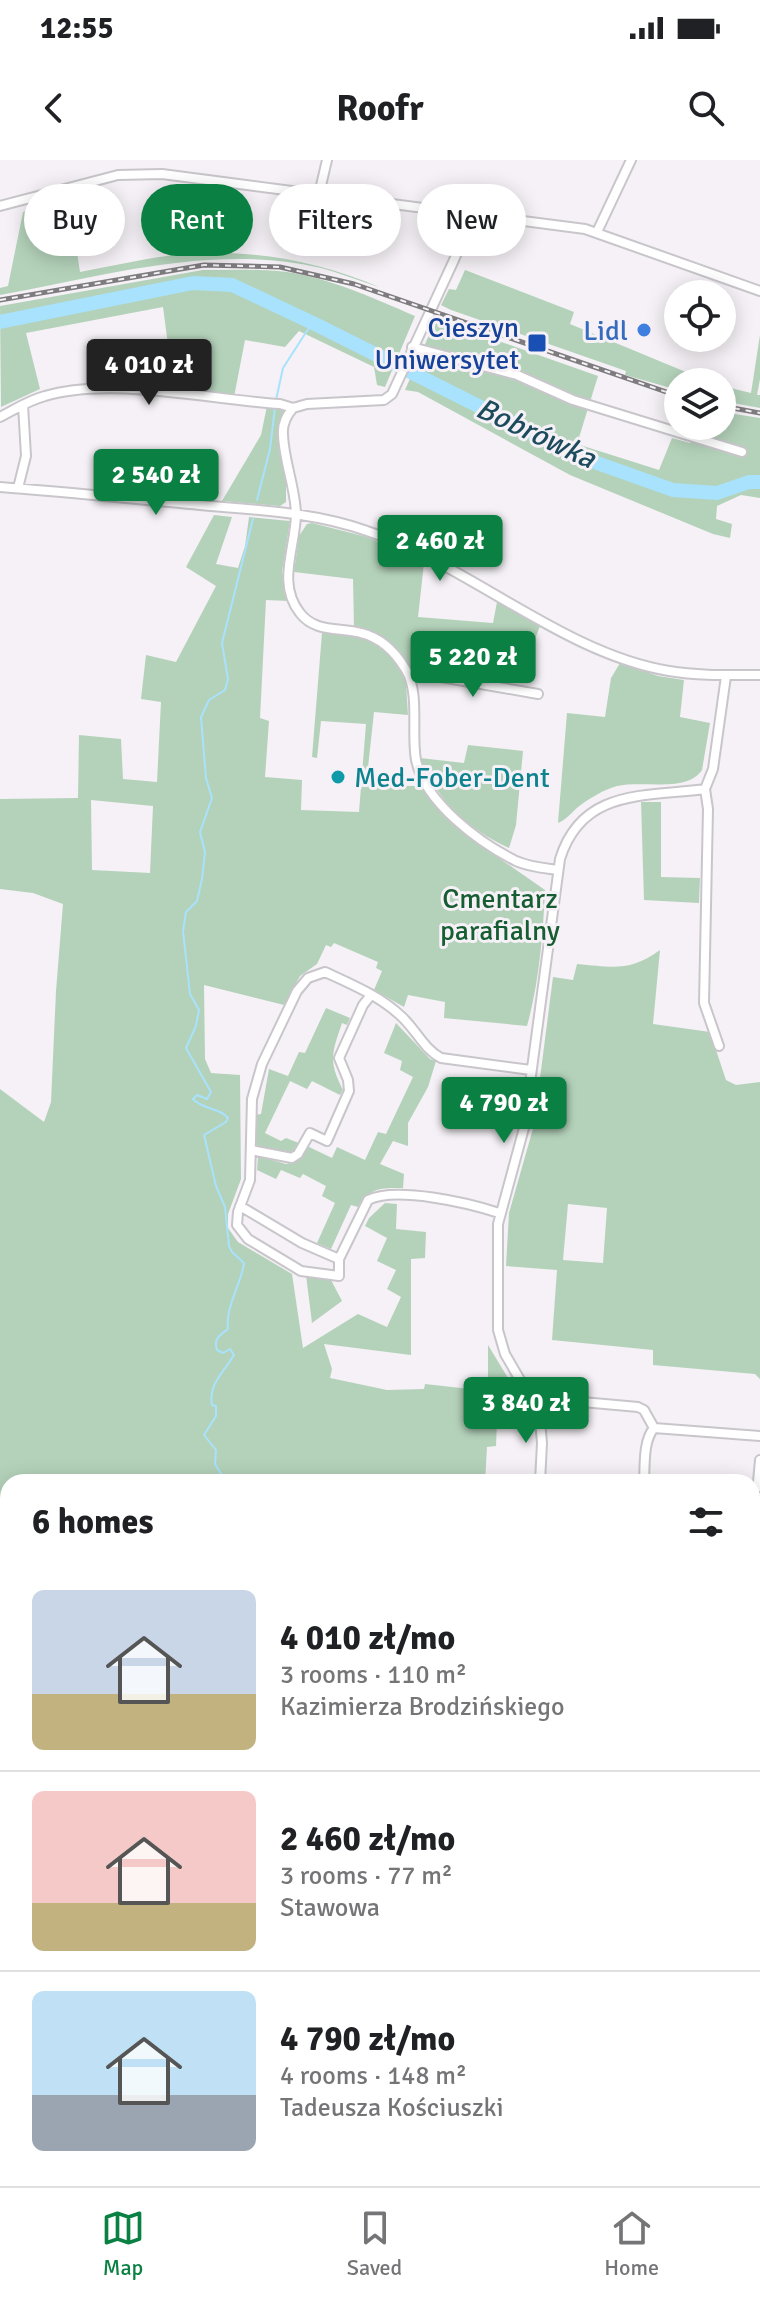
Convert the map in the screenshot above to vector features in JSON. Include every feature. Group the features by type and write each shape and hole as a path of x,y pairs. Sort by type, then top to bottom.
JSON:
{"street":[{"path":"140,173 143,160"},
{"path":"321,184 327,160"},
{"path":"597,232 631,160"},
{"path":"0,206 104,178 140,173 269,188"},
{"path":"526,222 597,232 760,288"},
{"path":"456,256 390,396 380,401 307,404 293,408 286,415 282,437 296,514 288,573 291,596 299,613 316,627 362,633 376,638 393,652 412,682 416,760 433,792 447,810 476,837 516,861 558,870"},
{"path":"412,347 517,375 573,400 742,452"},
{"path":"0,417 52,394 91,389 133,389 276,403 293,408"},
{"path":"18,488 26,456 23,405"},
{"path":"0,488 296,514 350,525 390,540 586,644 619,657 667,671 726,676 760,675"},
{"path":"409,674 538,694"},
{"path":"719,1046 704,1003 708,809 705,789 713,769 726,676"},
{"path":"540,1474 542,1430 534,1404 505,1354 498,1330 499,1213 521,1142 558,870 568,837 589,814 614,800 647,793 705,789"},
{"path":"499,1213 453,1201 391,1194 376,1196 368,1200 339,1259 339,1276 301,1271 248,1239 237,1225 250,1180 252,1099 262,1064 302,985 308,978 325,972 371,995 401,1015 431,1052 441,1058 531,1070"},
{"path":"251,1150 292,1158 298,1154 310,1133 327,1141 349,1091 339,1058 363,1005 371,995"},
{"path":"240,1206 302,1243 339,1259"},
{"path":"534,1404 549,1399 638,1407 644,1410 654,1428"},
{"path":"645,1474 649,1433 654,1428 760,1436"}],"green space":[{"path":"23,212 24,256 78,256 80,272 168,256 253,255 313,265 379,287 321,268 281,261 241,259 160,265 0,295 0,288 8,286"},
{"path":"203,270 278,271 313,277 415,316 385,387 377,385 374,367 299,331 285,347 245,340 234,397 174,391 163,307 26,333 40,389 1,407 0,306"},
{"path":"465,270 574,312 570,324 676,368 664,368 664,386 625,375 626,371 441,305 449,289 456,290"},
{"path":"436,319 598,376 577,444 659,470 671,440 690,443 691,440 736,440 736,414 760,418 760,498 741,495 717,506 716,519 732,524 730,538 713,534 570,475 418,392 405,390"},
{"path":"760,335 757,395 760,395 760,408 736,404 736,389 751,393"},
{"path":"267,406 283,411 279,438 286,469 286,502 280,506 222,501 261,435"},
{"name":"Cmentarz parafialny","path":"214,515 232,517 216,564 238,568 249,517 290,521 282,572 289,601 266,600 260,718 269,721 265,777 302,780 301,810 359,812 366,724 321,721 317,758 312,757 322,633 366,637 396,662 406,683 408,715 374,712 366,786 421,786 470,838 545,890 540,959 527,1026 444,1018 445,1002 408,995 404,1007 374,990 382,971 376,968 378,962 334,943 331,947 326,945 317,964 300,976 284,1005 204,985 205,1059 211,1073 240,1075 241,1179 228,1214 228,1228 238,1242 292,1274 303,1348 358,1314 387,1327 401,1297 387,1289 396,1270 377,1261 387,1238 365,1226 385,1203 397,1204 396,1229 426,1232 425,1258 411,1259 411,1355 324,1344 332,1369 330,1378 387,1390 424,1389 425,1384 488,1391 488,1345 519,1396 498,1395 496,1446 487,1447 485,1474 0,1474 0,1089 44,1122 51,1102 63,904 33,893 0,889 0,799 78,798 79,735 121,739 123,779 157,782 161,702 141,699 146,655 176,662 216,586 186,567","holes":["91,800 153,806 150,873 92,870"]},
{"path":"307,524 367,537 424,563 418,617 493,623 497,602 540,626 527,660 416,643 412,669 387,642 354,628 353,579 294,572 299,536"},
{"path":"620,663 658,676 684,680 680,717 710,723 702,770 695,777 675,784 612,787 558,823 567,713 605,717 611,678"},
{"path":"468,745 523,751 516,825 509,848 479,832 445,801 420,758 464,763"},
{"path":"641,802 661,802 661,877 700,878 699,903 644,900"},
{"path":"660,950 653,1024 710,1032 726,1080 736,1085 760,1082 760,1379 755,1374 653,1365 653,1350 552,1340 557,1270 506,1266 509,1213 534,1125 553,977 573,980 577,964 621,966","holes":["568,1204 607,1208 603,1263 563,1260"]},
{"path":"326,1008 350,1018 347,1025 342,1023 333,1057 335,1072 343,1090 340,1095 312,1081 307,1089 290,1081 265,1133 281,1141 286,1138 299,1143 294,1154 289,1156 259,1148 256,1144 255,1115 261,1114 269,1069 288,1076 299,1052 305,1053"},
{"path":"396,1023 430,1059 436,1061 428,1087 408,1123 408,1146 393,1141 380,1164 404,1174 403,1188 377,1190 358,1207 351,1205 331,1249 317,1243 335,1203 322,1196 326,1186 303,1174 300,1178 281,1170 276,1179 257,1170 258,1156 286,1164 298,1161 307,1146 332,1158 337,1147 365,1160 378,1132 386,1134 413,1077 400,1070 402,1061 384,1053"},
{"path":"306,1275 331,1280 342,1301 312,1323"}],"waterway":[{"name":"Bobrówka","path":"0,322 193,283 232,285 580,457 673,490 717,493 749,482 760,482"},
{"path":"276,400 283,368 312,323"},
{"path":"257,500 270,449 275,407"},
{"path":"221,1474 215,1464 216,1450 204,1435 216,1416 212,1391 234,1355 230,1349 223,1353 217,1350 216,1343 228,1329 229,1312 244,1263 229,1246 225,1207 216,1186 204,1135 228,1118 193,1099 197,1095 207,1099 211,1092 186,1048 199,1010 190,994 183,931 186,912 197,901 202,879 205,852 200,832 212,798 206,778 201,717 209,700 225,690 228,679 222,643 253,519"}],"railway":[{"path":"0,300 204,265 280,267 354,284 664,391"},
{"path":"736,409 760,413"}],"place":[{"name":"Lidl","path":"644,330"},
{"name":"Cieszyn Uniwersytet","path":"537,343"},
{"name":"Med-Fober-Dent","path":"338,777"}]}
